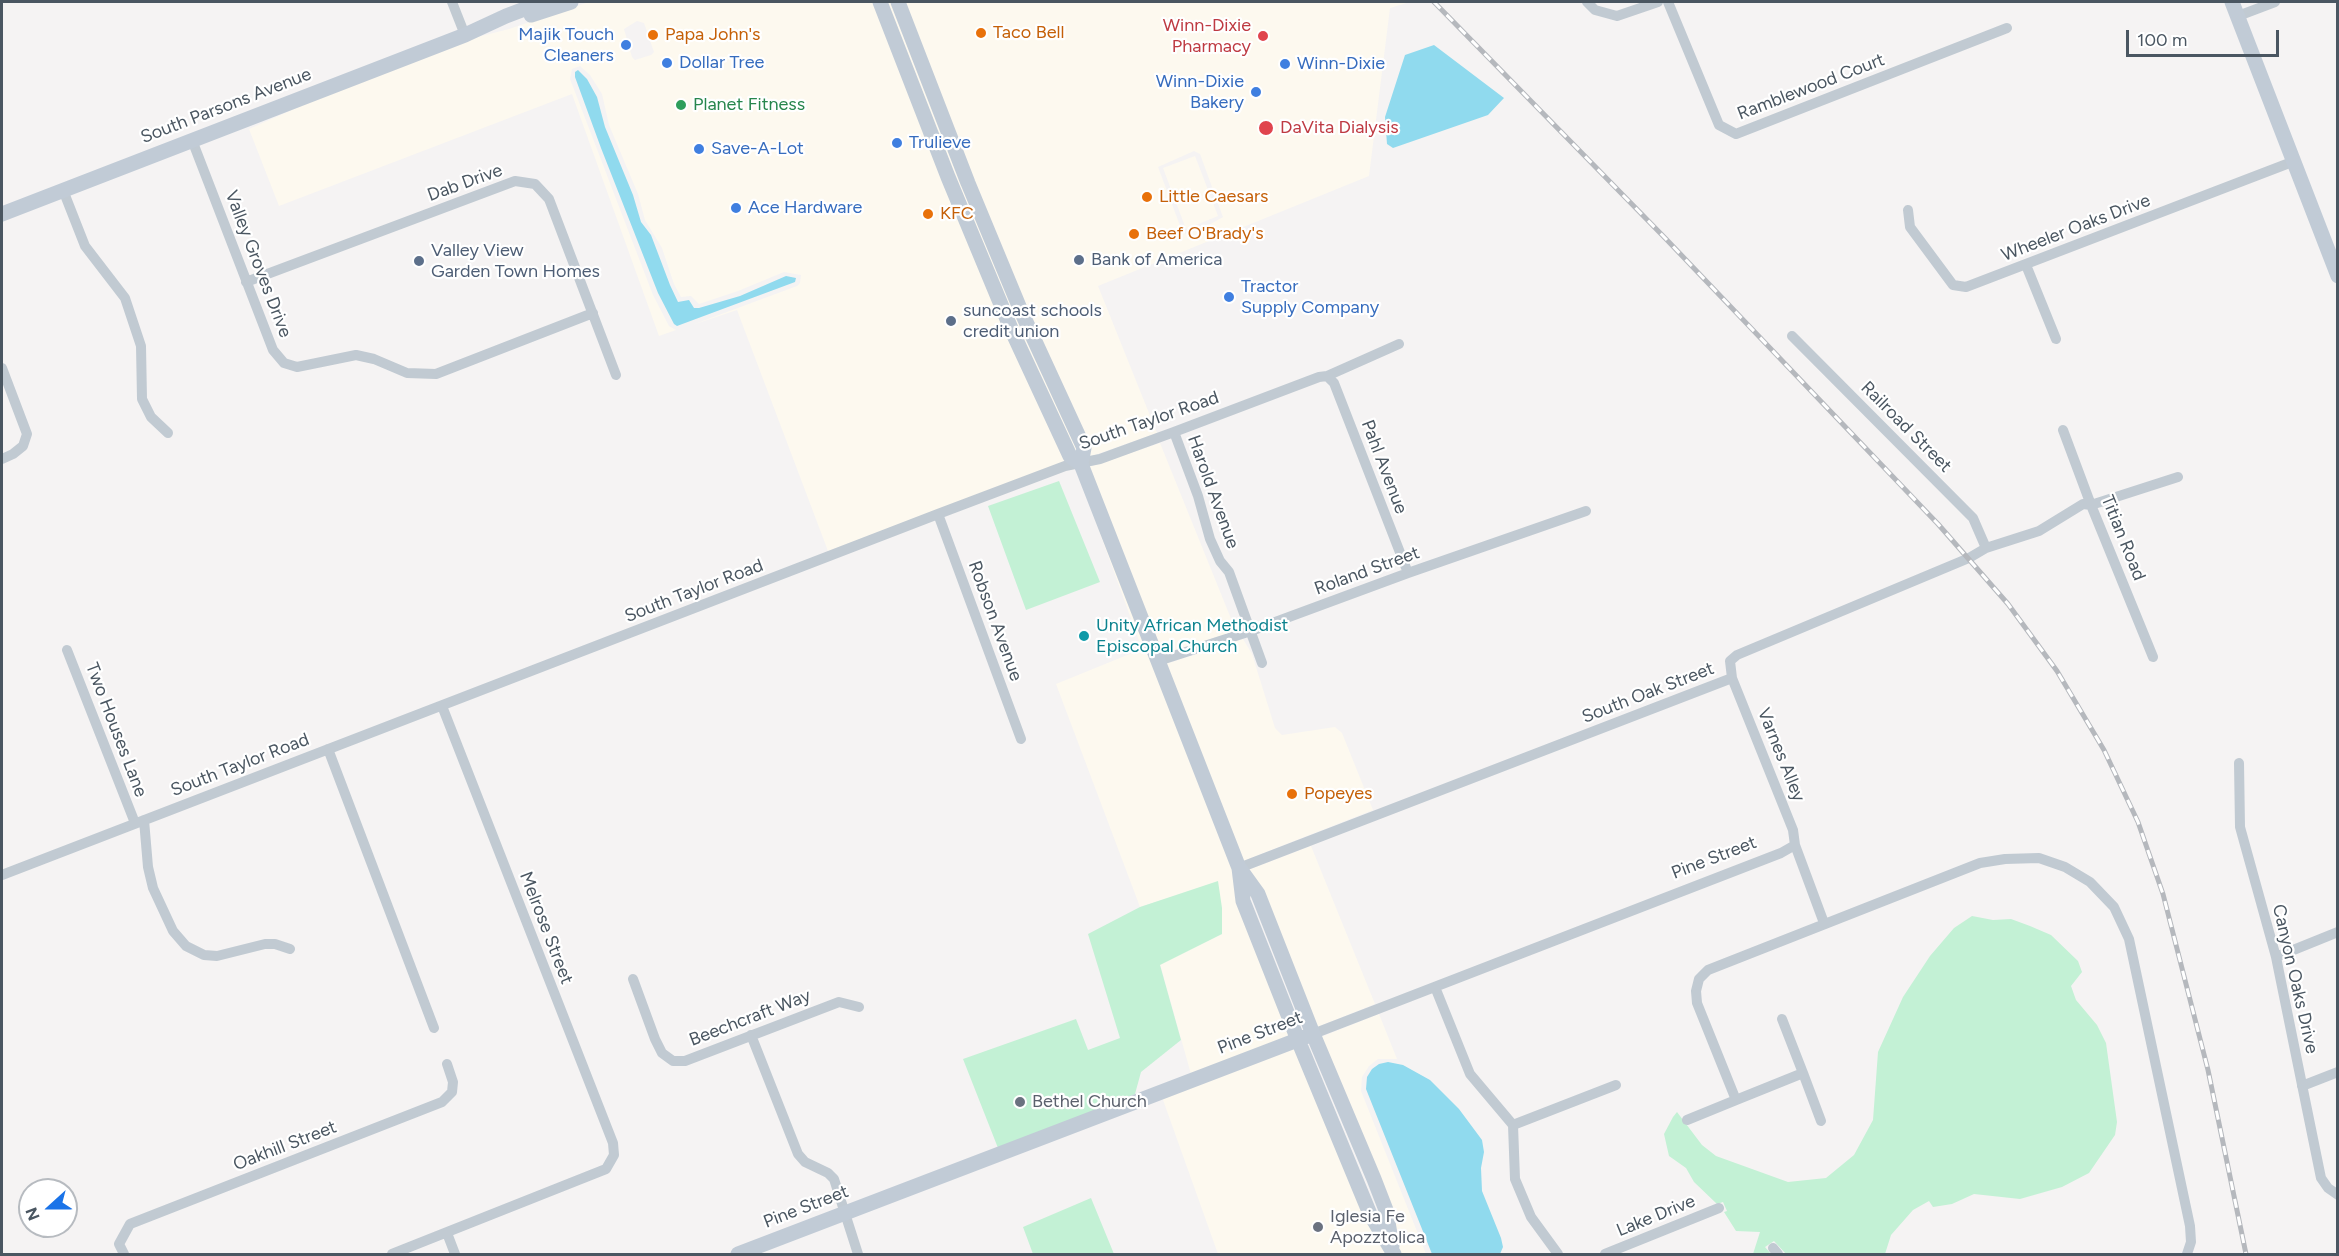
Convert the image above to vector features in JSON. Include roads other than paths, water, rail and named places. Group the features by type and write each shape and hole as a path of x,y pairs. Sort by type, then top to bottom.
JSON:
{"main road":[{"name":"South Parsons Avenue","path":"3,210 63,190 465,35 543,2"},
{"name":"South Parsons Avenue","path":"465,35 508,24 571,2"},
{"path":"880,2 952,188 1012,331 1070,456 1082,464"},
{"path":"898,2 968,183 1021,311 1084,448 1082,464 1239,868 1243,901 1298,1040 1370,1214 1394,1254"},
{"path":"2235,8 2337,276"},
{"path":"1239,868 1258,894 1386,1210 1394,1254"},
{"name":"Pine Street","path":"738,1254 1313,1034"}],"street":[{"path":"452,2 465,35"},
{"path":"1587,2 1594,10 1617,16 1658,2"},
{"name":"Ramblewood Court","path":"1668,2 1719,125 1736,134 2007,28"},
{"path":"2235,8 2275,2"},
{"name":"Valley Groves Drive","path":"192,140 273,350 284,363 297,367 356,355 375,359 407,373 436,374 593,313"},
{"name":"Wheeler Oaks Drive","path":"1908,210 1910,227 1953,285 1966,287 2292,162"},
{"name":"Dab Drive","path":"246,282 515,181 535,184 549,199 616,375"},
{"path":"63,190 85,246 125,298 141,346 142,399 152,417 168,433"},
{"path":"2026,265 2056,339"},
{"name":"Railroad Street","path":"1792,336 1973,518 1986,548"},
{"name":"South Taylor Road","path":"2,874 938,514 1065,466 1100,459 1319,376 1327,376 1399,344"},
{"path":"2,368 27,434 22,446 13,454 2,459"},
{"name":"Pahl Avenue","path":"1327,376 1334,383 1408,573"},
{"name":"Titian Road","path":"2063,430 2153,657"},
{"name":"Harold Avenue","path":"1174,432 1198,496 1214,549 1228,572 1262,663"},
{"name":"South Oak Street","path":"1239,868 1732,678 1730,661 1737,655 1969,558 1986,548 2039,531 2083,504 2091,505 2178,477"},
{"name":"Roland Street","path":"1158,661 1251,632 1408,573 1586,511"},
{"name":"Robson Avenue","path":"938,514 1021,739"},
{"name":"Two Houses Lane","path":"67,650 139,822 153,888 173,931 186,946 204,955 217,956 265,944 290,948"},
{"name":"Varnes Alley","path":"1732,678 1793,830 1795,845 1824,923"},
{"name":"Melrose Street","path":"442,706 613,1143 614,1155 606,1169 447,1233"},
{"path":"328,749 434,1028"},
{"name":"Canyon Oaks Drive","path":"2239,763 2240,826 2276,957 2321,1178 2337,1195"},
{"name":"Pine Street","path":"1313,1034 1790,849 1795,845"},
{"path":"1736,1100 1696,1003 1699,979 1708,970 1980,864 2005,859 2039,858 2065,867 2090,882 2114,907 2129,939 2190,1226 2191,1242 2187,1254"},
{"path":"2276,957 2337,932"},
{"name":"Beechcraft Way","path":"633,979 655,1039 663,1053 674,1061 685,1061 839,1002 859,1006"},
{"path":"1435,987 1470,1074 1513,1125 1515,1179 1531,1217 1558,1254"},
{"path":"1782,1019 1821,1121"},
{"path":"752,1035 798,1154 805,1162 828,1173 834,1179 858,1254"},
{"name":"Oakhill Street","path":"124,1254 119,1244 130,1224 442,1102 452,1092 453,1082 447,1064"},
{"path":"2302,1086 2337,1072"},
{"path":"1687,1120 1803,1073"},
{"path":"1513,1125 1616,1085"},
{"name":"Lake Drive","path":"1605,1254 1719,1208"},
{"path":"392,1254 447,1233 455,1254"}],"water":[{"path":"1434,45 1504,98 1488,115 1393,148 1387,144 1385,117 1405,55"},
{"path":"578,70 587,79 597,97 605,127 633,195 641,222 651,235 678,302 689,300 694,308 699,308 740,296 786,276 796,278 795,282 677,326 674,324 658,293 601,148 575,77 575,72"},
{"path":"1388,1062 1403,1065 1430,1080 1459,1109 1482,1140 1484,1152 1481,1168 1482,1191 1501,1238 1503,1247 1500,1254 1432,1254 1366,1089 1367,1077 1372,1069"}],"railway":[{"path":"1434,2 1666,239 1938,524 2008,604 2057,671 2104,750 2138,822 2163,894 2208,1070 2246,1254"}],"place":[{"name":"Taco Bell","path":"981,33"},
{"name":"Papa John's","path":"653,35"},
{"name":"Winn-Dixie Pharmacy","path":"1263,36"},
{"name":"Majik Touch Cleaners","path":"626,45"},
{"name":"Dollar Tree","path":"667,63"},
{"name":"Winn-Dixie","path":"1285,64"},
{"name":"Winn-Dixie Bakery","path":"1256,92"},
{"name":"Planet Fitness","path":"681,105"},
{"name":"DaVita Dialysis","path":"1266,128"},
{"name":"Trulieve","path":"897,143"},
{"name":"Save-A-Lot","path":"699,149"},
{"name":"Little Caesars","path":"1147,197"},
{"name":"Ace Hardware","path":"736,208"},
{"name":"KFC","path":"928,214"},
{"name":"Beef O'Brady's","path":"1134,234"},
{"name":"Bank of America","path":"1079,260"},
{"name":"Valley View Garden Town Homes","path":"419,261"},
{"name":"Tractor Supply Company","path":"1229,297"},
{"name":"suncoast schools credit union","path":"951,321"},
{"name":"Unity African Methodist Episcopal Church","path":"1084,636"},
{"name":"Popeyes","path":"1292,794"},
{"name":"Bethel Church","path":"1020,1102"},
{"name":"Iglesia Fe Apozztolica","path":"1318,1227"}]}
